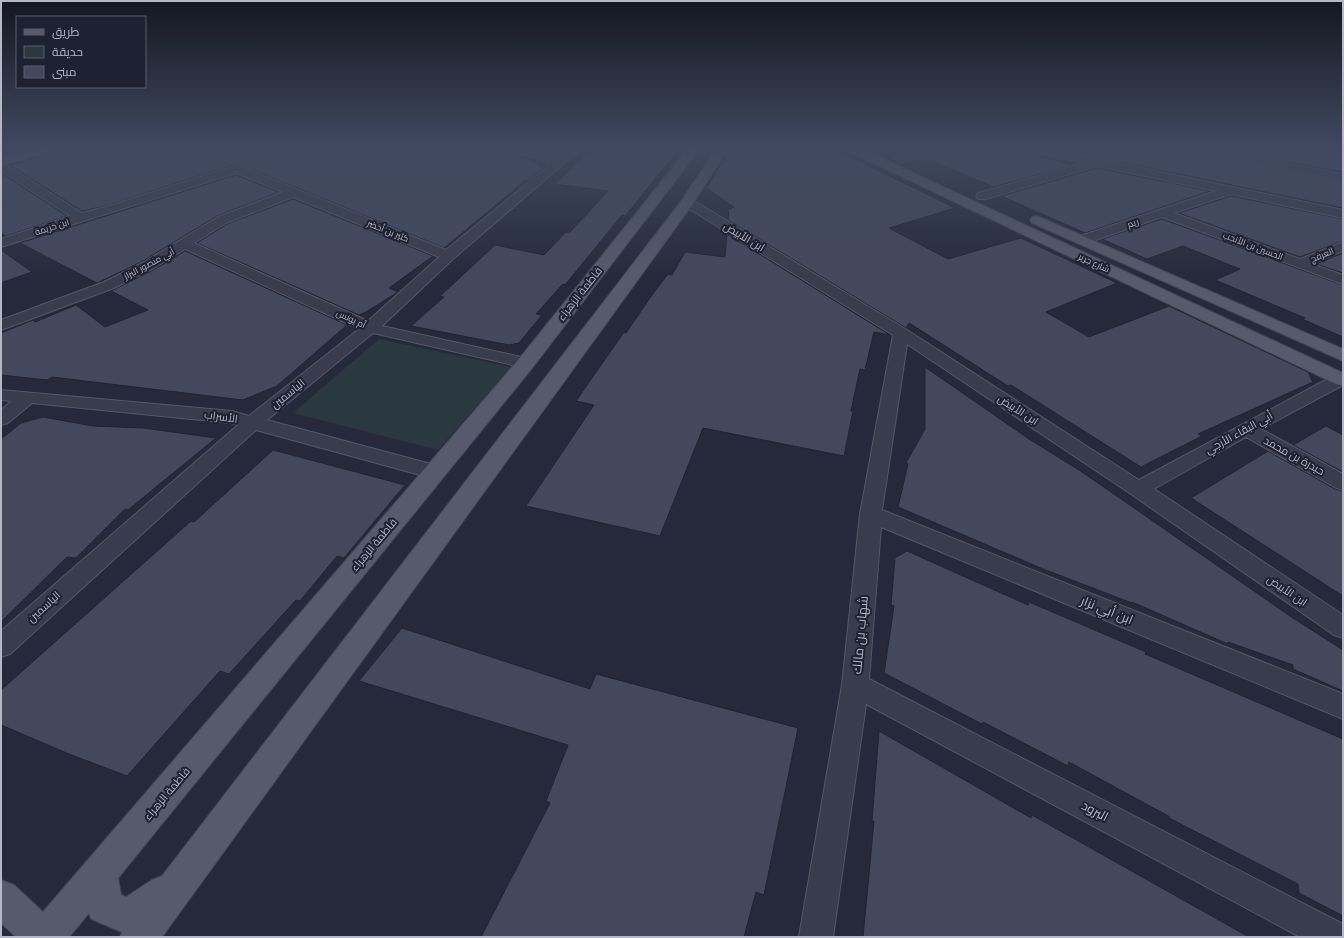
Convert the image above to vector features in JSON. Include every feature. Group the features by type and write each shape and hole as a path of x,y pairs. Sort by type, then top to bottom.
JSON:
{"main road":[{"name":"فاطمة الزهراء","path":"44,937 149,815 526,362 661,190"},
{"path":"139,937 695,190"},
{"name":"شارع جرير","path":"939,190 1342,379"},
{"name":"شارع جرير","path":"968,190 1343,356"},
{"path":"654,199 664,194 671,193 683,196 687,202"},
{"path":"100,871 104,906 129,917 178,884"},
{"path":"1,898 44,937"}],"street":[{"path":"37,190 80,218"},
{"name":"ابن خزيمة","path":"1,243 175,190"},
{"name":"كثير بن أخضر","path":"285,190 448,256"},
{"name":"الياسمين","path":"1,646 253,422 370,328 448,256 526,190"},
{"path":"982,196 1004,190"},
{"path":"1223,190 1343,214"},
{"path":"1275,190 1343,207"},
{"name":"ريم","path":"1082,240 1229,191"},
{"name":"أبي منصور البزاز","path":"1,325 108,285 149,265 186,244 222,220 292,193"},
{"name":"ابن الأبيض","path":"687,202 901,333 1138,489 1343,628"},
{"name":"الحسين بن الأنجب","path":"1162,213 1343,280"},
{"name":"أم يونس","path":"186,244 370,328 526,362"},
{"name":"العرفج","path":"1300,264 1343,246"},
{"name":"شهاب بن مالك","path":"816,937 855,685 870,514 901,333"},
{"name":"أبي البقاء الأزجي","path":"1138,489 1246,429 1342,379"},
{"name":"الأسراب","path":"1,395 232,417 435,472"},
{"path":"1,419 28,398"},
{"name":"حيدرة بن محمد","path":"1246,429 1343,483"},
{"name":"ابن أبي نزار","path":"870,514 1343,707"},
{"name":"البرود","path":"855,685 1334,937"}],"green space":[{"path":"379,339 511,367 438,450 293,413"}],"building":[{"path":"1,190 27,190 67,216 6,236 1,233"},
{"path":"49,190 156,190 109,205 82,211"},
{"path":"189,190 273,190 279,192 217,216 143,261 97,283 20,243"},
{"path":"302,190 514,190 444,248"},
{"path":"599,190 646,190 625,216 622,215 565,285 563,284 536,314 542,315 519,343 509,345 411,326 444,297 440,296 495,245 544,255 566,232 570,232 608,191"},
{"path":"709,190 918,190 955,208 889,228 948,259 1021,238 1117,283 1046,312 1089,337 1169,306 1308,372 1313,382 1198,434 1202,436 1141,467 1011,385 1008,386 909,323 906,328 728,220 729,209 734,207"},
{"path":"1022,190 1210,191 1085,233 1001,196"},
{"path":"1255,190 1343,190 1343,208"},
{"path":"1231,196 1343,219 1343,241 1300,257 1179,213"},
{"path":"293,199 433,256 389,288 398,292 359,315 197,243 227,224"},
{"path":"1162,219 1343,285 1343,337 1302,319 1305,318 1215,280 1240,269 1183,246 1147,259 1102,239"},
{"path":"727,234 890,335 874,332 865,370 860,369 851,411 853,411 844,456 703,428 660,536 526,506 594,405 576,401 624,332 626,333 668,274 672,275 685,252 725,257"},
{"path":"1,250 32,272 1,283"},
{"path":"185,251 347,325 277,386 243,400 52,377 47,380 1,375 1,333 33,320 35,322 76,305 105,327 148,310 111,291 155,269"},
{"path":"1343,253 1343,273 1316,264"},
{"path":"925,367 1029,439 1082,472 1293,618 1343,650 1343,691 1293,669 1293,665 1228,642 1228,644 1132,602 1043,569 898,507 908,464 906,463 925,429"},
{"path":"43,417 93,426 143,428 216,438 128,510 125,509 76,558 67,557 1,622 1,439 21,423"},
{"path":"1326,426 1343,435 1343,472 1293,445"},
{"path":"273,450 405,485 344,558 337,556 300,601 296,600 229,674 220,671 127,776 69,754 1,725 1,690 191,521 194,522"},
{"path":"1268,451 1335,489 1343,491 1343,596 1191,498"},
{"path":"907,551 1028,605 1029,602 1146,652 1145,654 1343,739 1343,916 1299,893 1298,884 1169,818 1170,817 1069,762 1068,766 983,722 982,724 884,673 894,606 891,605 895,558"},
{"path":"402,628 590,689 596,674 798,728 764,895 756,892 744,937 481,937 550,803 546,801 568,745 359,681"},
{"path":"879,731 1031,818 1032,815 1249,937 863,937 874,821 872,821"}]}
